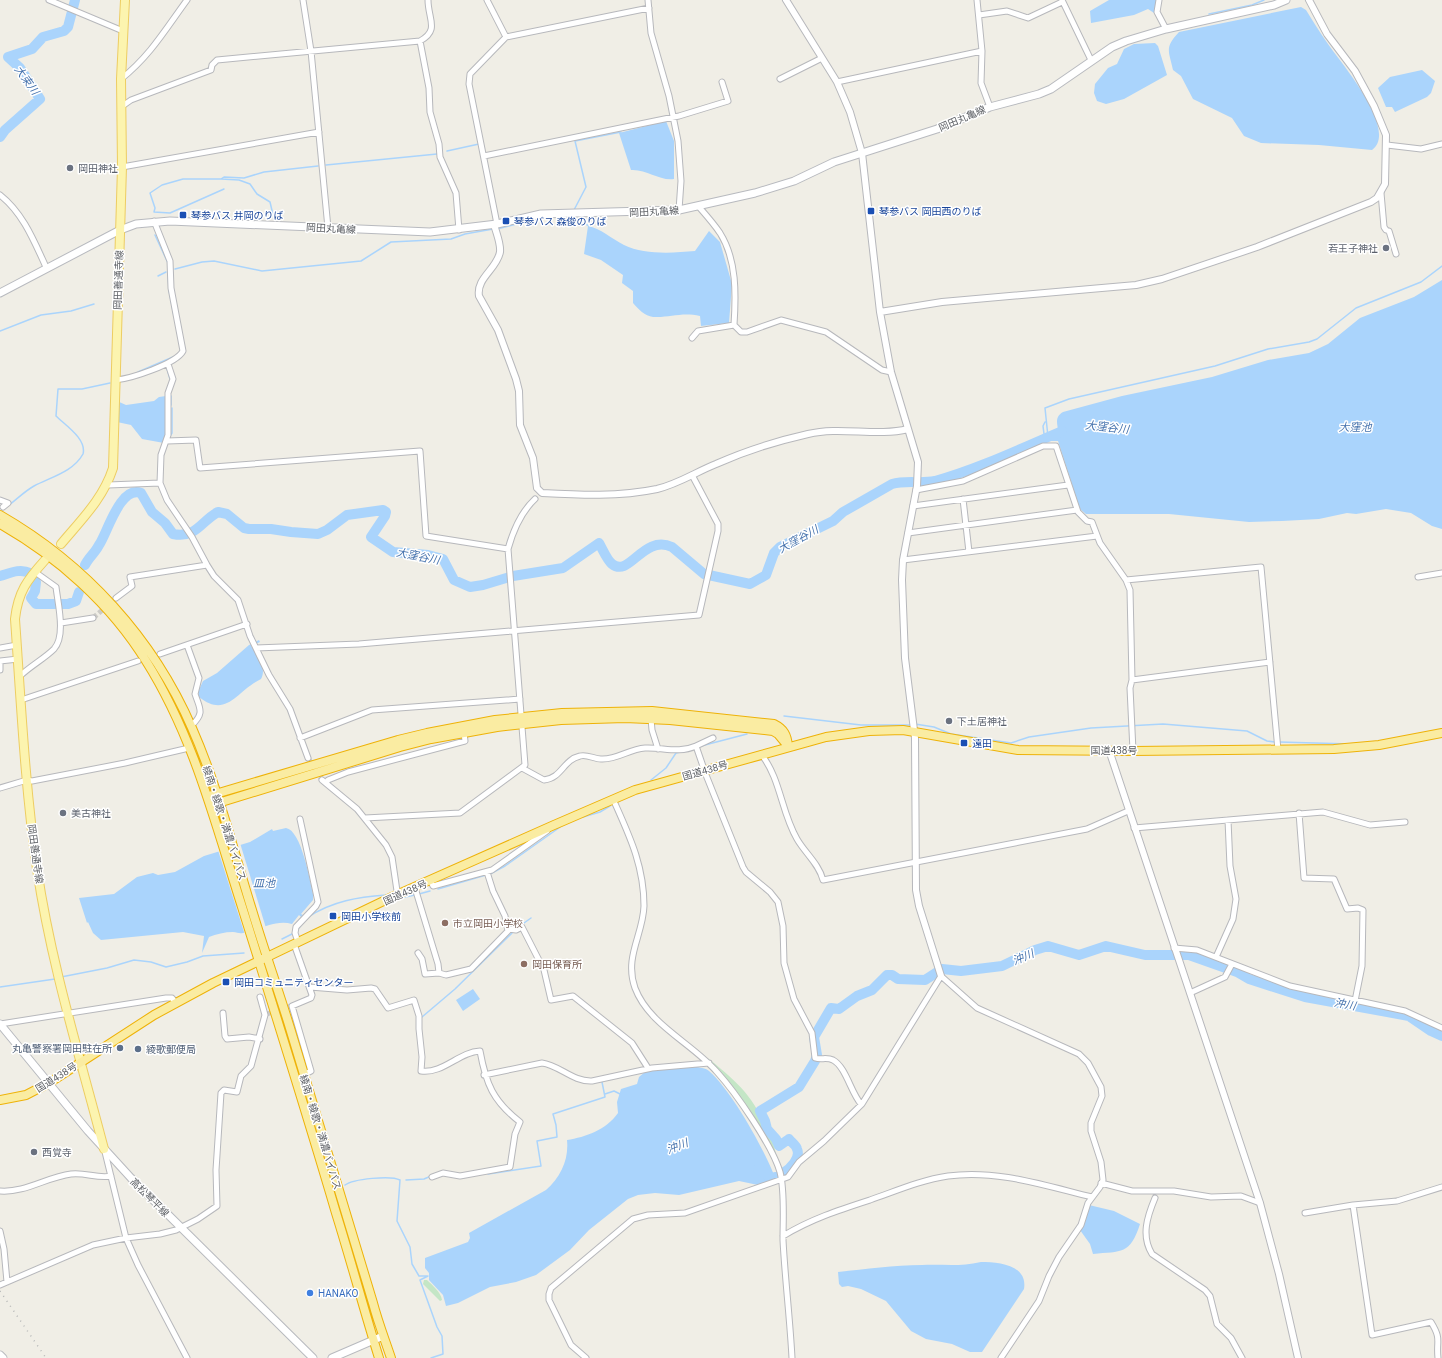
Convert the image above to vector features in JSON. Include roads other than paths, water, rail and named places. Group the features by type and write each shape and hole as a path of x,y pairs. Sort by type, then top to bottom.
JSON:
{"highway":[{"name":"綾南・綾歌・満濃バイパス","path":"0,515 50,547 94,584 140,638 166,679 191,726 220,802 233,843 260,961 379,1358"},
{"name":"綾南・綾歌・満濃バイパス","path":"0,524 46,553 88,590 133,641 160,684 189,748 255,934 267,958 391,1358"},
{"path":"210,805 386,751 522,720 598,711 652,710 774,724 782,727 786,734 788,746"},
{"path":"207,797 427,733 474,723 598,718 651,719 773,731 778,734 788,746"},
{"name":"国道438号","path":"0,1100 26,1095 49,1083 176,1002 394,896 415,888 559,822 635,790 788,746 839,734 914,727 1018,750 1133,751 1277,744 1356,748 1442,733"}],"main road":[{"name":"岡田善通寺線","path":"61,544 98,500 108,485 113,468 122,167 120,107 125,0"},
{"name":"岡田丸亀線","path":"0,292 120,230 136,224 154,221 221,222 416,232 495,227 541,214 679,210 699,206 794,181 834,162 937,129 990,106 1039,94 1051,89 1091,60 1126,41 1166,29 1274,5 1286,0"},
{"name":"岡田善通寺線","path":"45,560 22,590 17,608 17,645 27,780 37,871 68,1013 104,1149"},
{"name":"高松琴平線","path":"0,1024 104,1149 312,1358"},
{"path":"332,1358 383,1336"},
{"path":"0,1355 3,1358"}],"street":[{"path":"49,0 123,31"},
{"path":"121,79 140,63 153,48 187,0"},
{"path":"304,0 311,51 328,228"},
{"path":"120,107 131,100 211,70 212,65 217,60 420,41 429,36 432,30 428,0"},
{"path":"487,0 506,37"},
{"path":"648,0 651,33 669,96 678,141 681,181 679,210"},
{"path":"786,0 837,82 852,117 862,153 880,312 891,372 917,454 917,485 903,560 903,625 914,727 915,862 919,906 940,973 977,1008 1079,1054 1088,1063 1101,1087 1102,1096 1091,1123 1091,1130 1101,1162 1103,1180 1088,1202 1081,1226 1049,1276 1039,1301 1001,1358"},
{"path":"977,0 982,51 981,83 990,106"},
{"path":"1159,0 1157,12 1166,29"},
{"path":"880,312 942,302 1136,285 1257,247 1371,202 1381,193 1385,184 1387,145 1384,128 1356,71 1327,34 1309,0"},
{"path":"979,15 1007,11 1028,18 1062,1 1091,60"},
{"path":"649,8 506,37 468,77 484,156 500,252 494,266 480,284 479,296 498,330 516,379 520,425 532,458 539,492 542,494 596,496 645,491 674,484 727,459 810,434 832,431 896,431 908,429"},
{"path":"420,41 429,88 430,112 440,157 457,199 459,230"},
{"path":"837,82 982,51"},
{"path":"780,79 822,58"},
{"path":"484,156 672,117 728,101 722,82"},
{"path":"122,167 319,132"},
{"path":"1387,145 1421,149 1442,144"},
{"path":"1381,193 1384,227 1389,231 1396,254"},
{"path":"0,195 14,208 27,226 46,267"},
{"path":"699,206 720,233 725,243 733,270 736,292 734,325 741,332 747,332 781,320 826,332 882,370 891,372"},
{"path":"115,380 127,380 166,365 181,355 183,351 171,288 170,262 154,221"},
{"path":"692,338 698,331 734,325"},
{"path":"166,365 173,379 168,393 167,441 162,455 160,483 167,500 192,537 206,565 214,576 238,600 255,645 269,675 290,710 308,758"},
{"path":"167,441 196,440 200,468 420,451 426,536 508,549"},
{"path":"917,485 963,482 1043,446 1056,446 1077,510 1087,521 1092,522 1100,543 1126,580 1131,593 1132,680 1130,688 1133,751"},
{"path":"255,645 359,644 515,629 699,615 718,531 718,524 692,475"},
{"path":"108,485 160,483"},
{"path":"913,506 1068,485"},
{"path":"365,818 460,813 525,765 508,549 512,536 527,506 535,499"},
{"path":"963,499 970,552"},
{"path":"0,500 8,503 3,507"},
{"path":"908,533 1077,510"},
{"path":"903,560 1097,536"},
{"path":"116,598 132,586 130,577 206,565"},
{"path":"1126,580 1261,567 1277,744"},
{"path":"19,676 30,666 53,650 58,644 61,623 56,587 35,572"},
{"path":"1418,577 1442,573"},
{"path":"61,623 92,618"},
{"path":"160,654 247,624"},
{"path":"0,648 17,645"},
{"path":"187,645 199,678 195,694 201,707 198,719 191,726"},
{"path":"0,670 0,661 18,659"},
{"path":"22,700 138,661"},
{"path":"1132,680 1270,662"},
{"path":"300,738 372,710 520,699"},
{"path":"651,719 652,730 658,749"},
{"path":"394,896 397,891 392,857 386,845 365,818 346,798 324,782 348,772 466,741 464,733"},
{"path":"522,768 544,780 555,778 569,762 579,756 585,755 601,760 618,758 640,749 673,751 688,750 713,738"},
{"path":"697,747 743,867 746,872 775,896 778,902 784,926 784,963 794,999 812,1033 816,1058 826,1058 839,1065 856,1099 861,1104"},
{"path":"0,788 27,780 32,781 125,763 189,748"},
{"path":"1109,750 1128,811 1260,1203 1279,1274 1298,1358"},
{"path":"761,754 774,774 790,827 815,864 823,880 1086,829 1128,811"},
{"path":"613,799 634,847 641,874 643,918 633,951 631,965 635,988 648,1011 709,1063 725,1082 755,1126 778,1168 781,1179 783,1236 792,1358"},
{"path":"1134,828 1323,812 1370,825 1405,822"},
{"path":"1299,813 1304,878 1334,879 1347,908 1362,908 1363,910 1362,966 1355,1001"},
{"path":"300,819 318,902 296,927 295,933 296,943 306,981 310,987 311,998 291,1006 311,1071 309,1072"},
{"path":"1216,957 1233,919 1236,899 1230,866 1228,820"},
{"path":"430,880 433,886 488,874 559,822"},
{"path":"418,953 422,959 424,974 446,975 471,969 506,935 508,929 488,874"},
{"path":"415,888 438,964 438,974"},
{"path":"508,929 516,930 522,927 544,970 551,1000 573,996 632,1043 648,1068"},
{"path":"1175,949 1190,948 1216,957 1231,965 1290,986 1411,1012 1437,1028 1442,1028"},
{"path":"1190,993 1225,977 1231,965"},
{"path":"586,1358 571,1346 549,1300 549,1294 554,1285 632,1219 648,1215 685,1213 788,1177 799,1162 824,1141 861,1104 940,973"},
{"path":"310,987 347,990 375,989 388,1008 414,1000 419,1016 422,1057 420,1071 448,1065 468,1053 480,1051 484,1075 493,1095 510,1114 520,1122 515,1134 510,1167 460,1176 443,1173 432,1177"},
{"path":"0,1285 93,1245 126,1238 160,1234 180,1227 198,1219 217,1206 216,1170 221,1093 224,1090 237,1092 241,1076 251,1066 266,1015 260,997"},
{"path":"0,1024 166,998 172,998 176,1002"},
{"path":"223,1013 225,1036 227,1039 249,1037 260,1039"},
{"path":"484,1075 542,1063 551,1065 588,1082 648,1068 709,1063"},
{"path":"104,1149 126,1238 138,1266 187,1358"},
{"path":"0,1191 16,1191 30,1185 72,1174 100,1177 111,1176"},
{"path":"783,1236 816,1218 840,1209 915,1184 950,1176 1001,1177 1092,1197"},
{"path":"1101,1183 1132,1191 1174,1191 1211,1197 1241,1196 1260,1203"},
{"path":"1305,1212 1353,1205 1397,1201 1442,1187"},
{"path":"1155,1198 1145,1232 1147,1246 1152,1254 1205,1290 1210,1296 1217,1324 1231,1338 1242,1358"},
{"path":"1353,1205 1372,1335 1431,1322 1437,1331 1440,1343 1438,1358"},
{"path":"0,1231 4,1249 7,1282"}],"water":[{"path":"1109,0 1157,0 1154,13 1148,9 1134,15 1091,23 1090,11"},
{"path":"1301,7 1306,10 1325,40 1355,81 1373,113 1378,128 1378,140 1372,150 1319,145 1261,143 1244,136 1232,118 1193,99 1181,76 1173,70 1169,54 1169,46 1179,32"},
{"path":"1155,43 1158,46 1167,75 1124,99 1106,104 1097,101 1094,93 1095,84 1108,68 1117,64 1124,49 1134,44"},
{"path":"1422,70 1435,81 1431,93 1427,97 1395,112 1392,107 1386,107 1378,88 1390,77"},
{"path":"666,121 674,141 674,179 663,178 642,171 631,170 619,133"},
{"path":"588,226 597,229 624,245 649,252 695,251 709,231 720,242 732,284 729,323 701,326 700,316 681,315 653,317 644,314 633,303 633,291 622,283 623,275 601,260 584,254"},
{"name":"大窪池","path":"1442,280 1442,529 1432,526 1411,513 1386,509 1356,514 1347,513 1319,519 1249,522 1169,514 1086,514 1080,509 1058,441 1051,441 1050,433 1058,430 1058,418 1063,412 1122,396 1212,377 1268,360 1309,353 1328,344 1360,318 1414,297"},
{"path":"166,396 166,436 164,443 142,439 131,425 117,422 117,401 126,405 154,401 159,397"},
{"path":"259,640 260,642 251,646 259,657 262,666 263,675 261,679 252,684 231,701 224,704 217,705 209,703 199,697 198,692 203,681 217,673 249,645"},
{"name":"皿池","path":"286,828 296,837 300,846 307,867 313,894 313,900 301,914 303,915 301,917 299,915 292,924 279,923 249,932 230,932 215,935 209,937 202,953 204,936 183,932 101,940 93,933 88,922 87,923 79,898 114,894 137,877 153,873 158,875 175,872 204,856 250,842 272,829 273,831"},
{"path":"473,989 480,999 463,1011 456,1000"},
{"path":"697,1067 708,1070 718,1080 746,1120 774,1175 767,1178 768,1182 758,1185 739,1181 679,1195 655,1193 638,1195 628,1199 589,1230 570,1250 536,1275 516,1282 490,1287 458,1303 446,1306 443,1295 429,1280 429,1273 425,1268 425,1258 468,1242 470,1238 469,1233 546,1190 556,1179 563,1167 567,1154 567,1140 588,1135 608,1124 618,1113 617,1102 621,1089 637,1084 639,1077 646,1071"},
{"path":"1089,1205 1114,1211 1140,1224 1133,1241 1124,1250 1093,1254 1090,1244 1080,1230"},
{"path":"981,1262 1011,1266 1022,1275 1024,1281 1024,1289 982,1352 970,1352 952,1344 926,1339 911,1331 886,1301 861,1289 848,1286 842,1287 839,1284 838,1272 880,1267 958,1265"}],"waterway":[{"name":"大束川","path":"0,137 5,130 40,99 20,68 8,57 32,49 43,37 64,31 68,27 75,0"},
{"path":"1209,14 1252,5 1264,0"},
{"path":"574,210 586,187 575,141 621,132"},
{"path":"447,151 479,144"},
{"path":"326,165 437,154"},
{"path":"221,179 224,177 244,178 264,172 318,166"},
{"path":"224,189 170,213 154,212 155,208 150,193 162,185 183,179 239,180 250,184 257,194 270,202 274,219"},
{"path":"561,216 568,220 583,223 590,227"},
{"path":"497,229 532,220"},
{"path":"175,269 202,262 214,261 262,271 361,261 391,242 451,239 465,234 493,229"},
{"path":"155,235 168,263"},
{"path":"1048,437 1045,408 1069,399 1215,366 1268,349 1309,342 1317,339 1356,308 1421,282 1442,266"},
{"path":"168,269 169,290 174,316"},
{"path":"158,276 166,272"},
{"path":"0,331 41,315 71,311 94,304"},
{"path":"138,372 173,357"},
{"path":"166,365 170,379"},
{"path":"9,505 31,488 68,470 83,454 82,443 79,438 56,416 58,389 82,389 110,383"},
{"path":"171,396 171,405"},
{"path":"170,436 172,433 172,408"},
{"path":"1045,422 1043,426 1044,434 1048,437"},
{"name":"大窪谷川","path":"85,565 97,548 115,512 127,496 133,492 141,493 152,512 165,523 173,534 181,535 193,532 218,512 227,514 244,528 318,534 327,530 347,515 383,510 386,512 385,516 371,537 393,552 428,555 443,559 454,580 470,587 483,585 513,576 563,568 599,543 610,562 619,567 625,565 645,550 653,546 662,545 672,547 704,574 750,584 766,575 774,553 780,547 833,521 843,512 892,484 903,482 935,481 967,471 1062,431"},
{"name":"大窪谷川","path":"0,576 19,571 30,573"},
{"name":"大窪谷川","path":"36,582 35,591 31,598 36,604 68,604 76,601 79,592"},
{"path":"784,716 861,725 911,725"},
{"path":"915,724 934,727 951,734 1011,743 1029,737 1091,728 1163,724 1247,731 1267,741 1275,742"},
{"path":"701,746 747,734"},
{"path":"1279,742 1351,744"},
{"path":"651,780 666,768 676,753 690,750"},
{"path":"583,817 600,812 610,806"},
{"path":"490,874 505,866 563,825"},
{"path":"438,889 486,875"},
{"path":"419,894 430,891"},
{"path":"308,917 327,907 346,901 386,895"},
{"path":"400,898 415,895"},
{"path":"524,923 531,918"},
{"path":"298,929 302,924"},
{"path":"422,1017 455,989 512,933"},
{"path":"282,939 292,934"},
{"name":"沖川","path":"783,1173 792,1166 796,1159 798,1152 796,1146 789,1139 779,1146 776,1139 767,1129 760,1111 799,1087 815,1061 817,1055 814,1037 831,1008 839,1009 857,996 872,990 887,975 892,975 898,979 925,980 942,969 961,971 1002,966 1035,950 1048,946 1079,955 1106,946 1145,955 1189,955 1237,972 1249,979 1305,997 1409,1016 1431,1031 1442,1036"},
{"path":"61,977 107,968 134,960 151,962 166,967 203,956 244,953"},
{"path":"0,987 55,979"},
{"path":"488,1174 541,1166 537,1141 557,1137 553,1114 605,1097 602,1082"},
{"path":"605,1094 614,1091 620,1094"},
{"name":"沖川","path":"758,1169 771,1178 776,1177"},
{"path":"406,1180 424,1179 431,1176"},
{"path":"345,1185 372,1178 389,1178 400,1180 397,1221 410,1247 412,1264 419,1276 427,1276"},
{"path":"428,1276 420,1280 437,1327 442,1336 443,1354 431,1358"}],"tunnel":[{"path":"93,618 106,607"},
{"path":"308,758 322,780"},
{"path":"267,1014 291,1006"}],"railway":[{"path":"0,1291 46,1358"}],"place":[{"name":"岡田神社","path":"70,168"},
{"name":"琴参バス 岡田西のりば","path":"871,211"},
{"name":"琴参バス 井岡のりば","path":"183,215"},
{"name":"琴参バス 森俊のりば","path":"506,221"},
{"name":"若王子神社","path":"1386,248"},
{"name":"下土居神社","path":"949,721"},
{"name":"遠田","path":"964,743"},
{"name":"美古神社","path":"63,813"},
{"name":"岡田小学校前","path":"333,916"},
{"name":"市立岡田小学校","path":"445,923"},
{"name":"岡田保育所","path":"524,964"},
{"name":"岡田コミュニティセンター","path":"226,982"},
{"name":"丸亀警察署岡田駐在所","path":"120,1048"},
{"name":"綾歌郵便局","path":"138,1049"},
{"name":"西覚寺","path":"34,1152"},
{"name":"HANAKO","path":"310,1293"}]}
